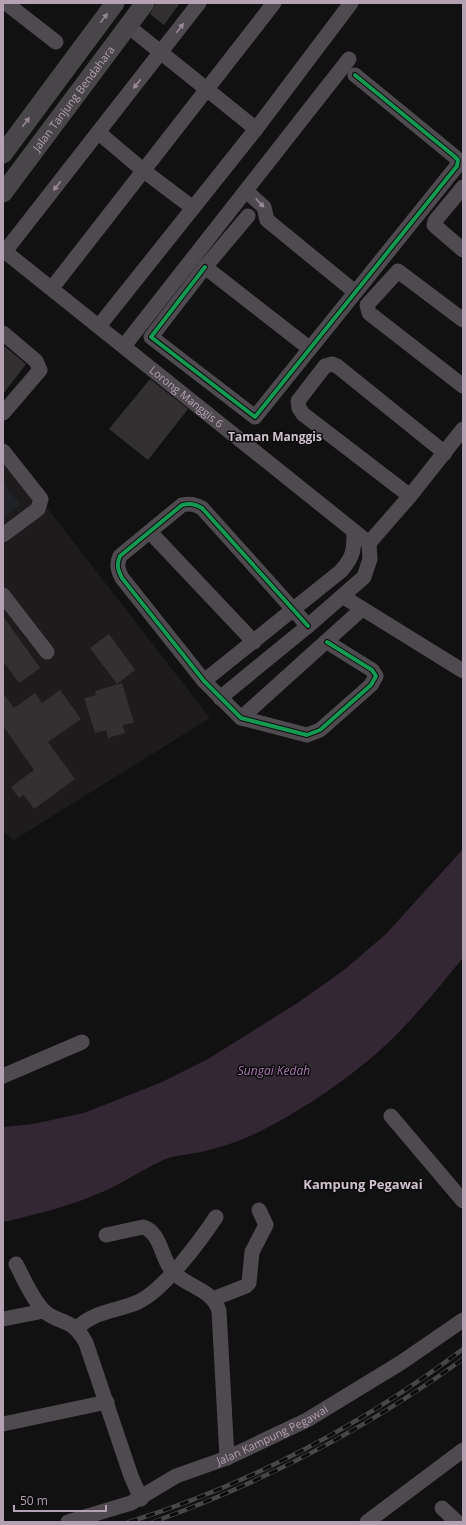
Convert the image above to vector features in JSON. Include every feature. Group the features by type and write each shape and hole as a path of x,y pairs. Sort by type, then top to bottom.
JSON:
{"main road":[{"path":"3,154 115,3"},
{"name":"Jalan Tanjung Bendahara","path":"3,193 145,3"}],"street":[{"path":"6,3 56,42"},
{"path":"4,252 99,133 199,3"},
{"path":"52,288 274,3"},
{"path":"99,326 256,129 351,3"},
{"path":"128,26 256,129"},
{"path":"124,346 349,59"},
{"path":"248,216 205,267 151,337 255,417 309,348 458,166 458,160 355,76"},
{"path":"99,133 144,171 193,208"},
{"path":"463,188 435,221 434,225 463,250"},
{"path":"246,191 264,207 267,220 355,292"},
{"path":"234,205 254,220 267,220"},
{"name":"Lorong Manggis 6","path":"4,252 52,288 369,543"},
{"path":"205,267 309,348"},
{"path":"463,320 398,271 367,305 369,313 463,386"},
{"path":"3,333 36,361 40,370 3,413"},
{"path":"410,496 303,414 299,408 298,401 325,366 332,364 337,366 445,453"},
{"path":"220,698 308,626 366,573 370,559 369,543 410,496 463,430"},
{"path":"3,451 41,499 38,509 3,535"},
{"path":"308,626 202,508 188,504 182,505 120,556 117,562 118,570 122,578 204,681 241,718 307,735 320,730 371,685 376,676 372,670 327,642"},
{"path":"204,681 341,571 351,560 354,548 354,531"},
{"path":"150,532 254,642"},
{"path":"3,595 47,652"},
{"path":"342,596 463,671"},
{"path":"241,718 362,609"},
{"path":"3,1076 82,1042"},
{"path":"392,1116 463,1201"},
{"path":"213,1299 246,1286 249,1283 252,1252 266,1225 259,1210"},
{"path":"77,1328 90,1317 144,1299 172,1272 202,1239 216,1217"},
{"path":"106,1235 143,1227 146,1228 159,1244 172,1272 213,1299 219,1311 227,1458"},
{"path":"16,1264 36,1300 44,1311 77,1328 90,1351 131,1476 142,1499"},
{"path":"3,1319 44,1311"},
{"name":"Jalan Kampung Pegawai","path":"68,1522 142,1499 176,1476 227,1458 295,1426 331,1407 402,1362 463,1320"},
{"path":"3,1424 107,1402"},
{"path":"367,1522 463,1450"},
{"path":"442,1508 457,1522"}],"shaded area":[{"path":"3,451 210,718 14,840 3,831"},
{"path":"3,482 20,505 3,518"}],"water":[{"name":"Sungai Kedah","path":"463,849 463,958 412,1018 390,1041 364,1064 300,1109 250,1136 214,1149 168,1158 114,1186 82,1200 56,1209 3,1222 3,1127 33,1124 84,1113 162,1082 208,1059 299,1002 344,970 386,934"}],"building":[{"path":"156,3 180,3 164,25 150,14"},
{"path":"3,345 26,364 3,394"},
{"path":"150,379 188,409 148,460 109,429"},
{"path":"3,616 40,668 19,683 3,661"},
{"path":"109,634 135,670 117,684 90,648"},
{"path":"122,683 134,723 123,725 125,733 108,738 106,730 95,733 84,698 96,695 95,691"},
{"path":"60,690 81,719 48,742 75,779 34,809 24,795 19,798 11,787 34,770 3,726 3,693 14,708 35,693 42,703"}],"railway":[{"path":"129,1522 217,1490 304,1450 386,1402 463,1349"},
{"path":"153,1522 235,1489 314,1451 390,1408 463,1359"}],"cycle path":[{"path":"205,267 151,337 255,417 457,166 458,160 454,156 355,75"},
{"path":"308,626 202,508 197,506 190,504 182,505 120,556 118,567 122,578 204,681 241,718 307,735 320,730 371,685 376,676 372,670 327,642"}],"district":[{"name":"Taman Manggis","path":"275,437"},
{"name":"Kampung Pegawai","path":"363,1184"}]}
